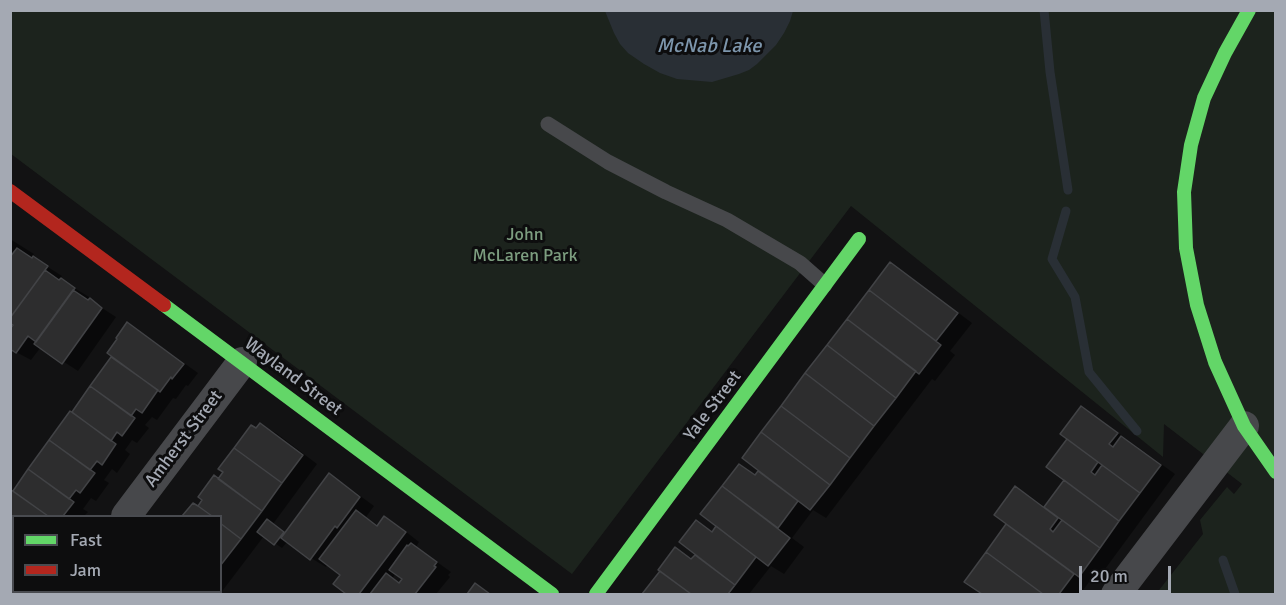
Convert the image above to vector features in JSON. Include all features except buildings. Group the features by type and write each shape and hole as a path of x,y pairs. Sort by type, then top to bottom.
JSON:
{"street":[{"path":"1249,10 1224,53 1204,98 1191,145 1184,192 1186,248 1197,305 1215,362 1244,426 1275,472"},
{"name":"Wayland Street","path":"10,190 552,594"},
{"name":"Yale Street","path":"596,594 859,239"},
{"name":"Amherst Street","path":"127,515 242,362"},
{"path":"1116,594 1244,426"}],"lane":[{"path":"548,124 608,162 727,220 800,263 825,285"}],"green space":[{"name":"John McLaren Park","path":"10,11 1275,11 1275,594 1156,594 1203,534 1200,520 1227,487 1234,494 1242,484 1164,424 1163,457 851,206 572,574 11,154"}],"water":[{"name":"McNab Lake","path":"688,10 697,12 716,10 793,11 776,45 757,64 739,74 712,82 677,79 644,64 620,44 605,11"}],"waterway":[{"path":"1044,10 1050,72 1068,190"},
{"path":"1066,211 1052,259 1075,297 1089,372 1137,431"},
{"path":"1223,560 1235,594"}],"traffic: fast":[{"path":"1249,10 1204,98 1191,145 1184,192 1186,248 1197,305 1215,362 1244,426 1276,472"},
{"path":"596,594 859,239"},
{"path":"164,305 552,594"}],"traffic: jam":[{"path":"10,191 164,305"}]}
